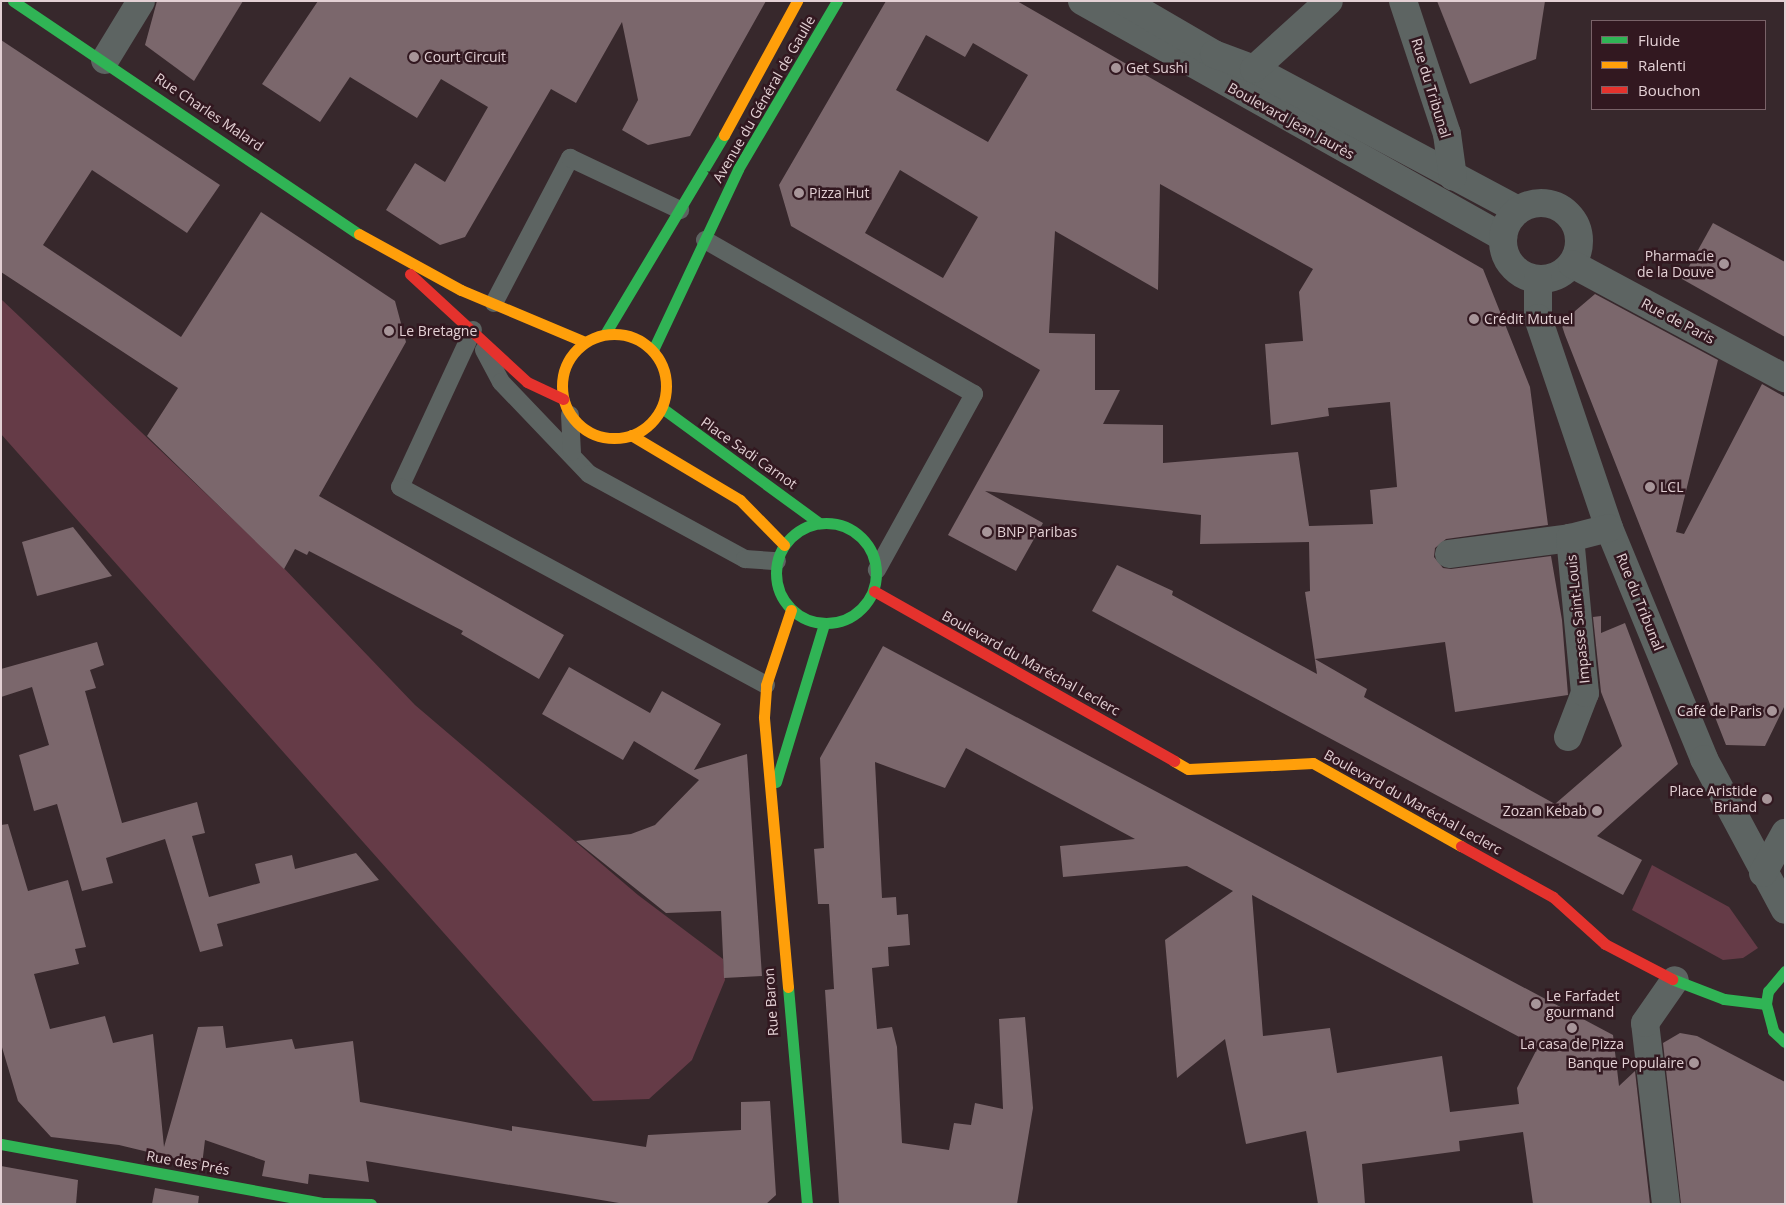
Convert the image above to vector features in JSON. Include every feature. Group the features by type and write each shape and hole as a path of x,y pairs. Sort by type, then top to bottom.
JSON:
{"main road":[{"name":"Rue Charles Malard","path":"13,1 105,60 385,251 461,290 494,302"},
{"name":"Avenue du Général de Gaulle","path":"680,210 797,1"},
{"name":"Avenue du Général de Gaulle","path":"705,240 738,169 837,1"},
{"path":"605,334 680,210"},
{"path":"653,350 705,240"},
{"name":"Rue Charles Malard","path":"385,251 473,330"},
{"path":"494,302 585,342"},
{"path":"473,330 527,382 566,407 597,436 631,435 649,425 662,408 666,378 653,350 639,339 605,334 585,342 565,367 566,407"},
{"name":"Place Sadi Carnot","path":"662,408 777,488 820,523"},
{"path":"631,435 740,500 781,553"},
{"path":"820,523 852,529 873,554 877,570 874,591 854,616 824,624 791,610 778,587 781,553 806,527 820,523"},
{"name":"Boulevard du Maréchal Leclerc","path":"874,591 1188,769 1313,764 1553,897 1605,944 1675,980 1724,999 1766,1004"},
{"name":"Rue Baron","path":"791,610 766,684 764,717 772,798 788,1035 807,1204"},
{"name":"Rue Baron","path":"772,798 824,624"},
{"path":"1785,971 1768,991 1766,1004 1773,1031 1785,1042"},
{"name":"Rue des Prés","path":"1,1144 323,1203 371,1204"}],"street":[{"path":"105,60 141,1"},
{"name":"Boulevard Jean Jaurès","path":"1082,1 1502,237"},
{"name":"Boulevard Jean Jaurès","path":"1123,1 1214,54 1254,69 1453,177 1518,210"},
{"path":"1254,69 1329,1"},
{"name":"Rue du Tribunal","path":"1403,1 1447,134 1453,177"},
{"path":"1541,202 1571,217 1579,239 1572,264 1551,278 1538,279 1516,270 1508,261 1502,237 1518,210 1541,202"},
{"name":"Rue de Paris","path":"1572,264 1785,378"},
{"name":"Rue du Tribunal","path":"1538,279 1538,318 1609,528 1704,759 1763,873 1785,910"},
{"name":"Impasse Saint-Louis","path":"1568,737 1585,693 1570,538 1609,528"},
{"path":"1449,554 1570,538"},
{"path":"1763,873 1785,833"},
{"path":"1666,1204 1645,1023 1675,980"}],"lane":[{"path":"494,302 570,158 680,210"},
{"path":"705,240 974,394 877,570"},
{"path":"473,330 501,382 572,452 590,474 745,560 781,553"},
{"path":"473,330 400,487 766,684"},
{"path":"566,407 572,452"}],"shaded area":[{"path":"1,299 279,563 415,705 638,895 723,959 725,980 692,1060 649,1099 593,1101 1,434"},
{"path":"1652,865 1729,907 1758,948 1743,958 1723,960 1632,910"}],"building":[{"path":"157,1 243,1 194,81 145,45"},
{"path":"318,1 766,1 690,136 648,145 622,130 638,100 622,22 576,103 551,89 465,237 440,245 386,210 415,163 445,182 488,107 441,79 417,118 350,77 320,122 262,84"},
{"path":"886,1 1017,1 1483,269 1530,387 1548,525 1446,539 1435,548 1434,557 1443,568 1451,569 1551,556 1562,620 1568,695 1455,712 1445,642 1315,659 1367,689 1364,697 1555,804 1622,746 1601,692 1593,617 1601,616 1601,633 1625,623 1678,764 1597,836 1642,860 1623,895 1092,611 1117,565 1173,591 1172,595 1317,674 1305,592 1310,591 1309,542 1200,544 1201,515 985,491 1043,523 1016,571 948,535 1040,370 791,226 779,185","holes":["926,35 965,57 973,43 1028,75 988,142 896,90","900,170 978,217 943,278 865,233","1160,184 1313,269 1299,292 1303,341 1265,344 1271,425 1329,416 1328,408 1390,402 1397,487 1370,490 1373,524 1309,526 1298,452 1163,463 1163,425 1103,424 1120,390 1095,390 1095,334 1049,333 1055,231 1158,290"]},
{"path":"1437,1 1545,1 1536,59 1470,84"},
{"path":"1,40 220,185 187,233 92,170 43,245 181,337 261,212 395,301 406,342 319,496 564,635 539,679 461,634 463,631 309,551 307,555 295,549 284,569 147,436 178,388 1,272"},
{"path":"1713,223 1785,262 1785,337 1682,279"},
{"path":"1595,294 1718,360 1676,532 1684,534 1762,384 1785,397 1785,705 1765,746 1726,745 1565,335 1561,323"},
{"path":"73,527 112,576 37,596 22,542"},
{"path":"97,642 104,665 90,670 96,688 85,691 122,823 197,802 205,833 192,836 209,897 260,883 255,864 292,855 295,869 356,853 379,880 217,924 223,946 200,952 165,839 106,858 113,883 82,891 57,804 34,811 19,755 49,745 32,687 1,697 1,669"},
{"path":"883,646 1613,1035 1619,1086 1635,1071 1650,1204 1533,1204 1523,1132 1459,1141 1460,1151 1362,1164 1365,1204 1318,1204 1306,1131 1246,1144 1225,1039 1177,1078 1165,940 1233,891 1187,866 1063,877 1060,846 1135,839 966,748 945,788 875,762 882,898 896,897 897,915 908,914 910,945 888,947 889,966 872,968 877,1029 892,1027 897,1047 902,1143 949,1150 954,1123 971,1125 975,1103 1003,1109 999,1019 1025,1017 1033,1108 1017,1204 839,1204 825,990 834,989 829,904 818,904 814,849 824,848 820,758","holes":["1252,895 1538,1047 1517,1088 1519,1104 1450,1112 1442,1056 1337,1073 1330,1028 1263,1036"]},
{"path":"569,667 650,713 662,691 721,724 694,770 747,754 762,976 724,978 721,911 666,913 576,841 631,834 655,825 699,780 634,741 623,760 542,714"},
{"path":"8,824 28,891 68,880 86,947 75,949 79,964 34,974 50,1029 105,1016 113,1043 153,1034 164,1147 198,1027 223,1026 226,1048 292,1039 295,1049 353,1041 360,1102 512,1131 512,1126 646,1147 648,1135 741,1130 741,1102 770,1101 776,1195 766,1204 625,1204 366,1161 369,1182 309,1174 308,1184 262,1176 265,1161 205,1140 202,1165 119,1145 51,1137 18,1101 1,1044 1,825"},
{"path":"1680,1033 1697,1036 1785,1082 1785,1204 1681,1204 1663,1043"},
{"path":"1,1166 78,1180 76,1204 1,1204"},
{"path":"155,1188 199,1196 198,1204 152,1204"}],"traffic: fast":[{"path":"13,1 359,234"},
{"path":"653,350 738,169 837,1"},
{"path":"605,334 724,135"},
{"path":"662,408 819,523"},
{"path":"826,523 845,527 862,537 872,554 876,573 872,592 862,609 845,619 826,623 807,619 790,609 780,592 776,573 780,554 790,537 807,527 826,523"},
{"path":"776,782 824,624"},
{"path":"1785,971 1768,991 1766,1004 1773,1031 1785,1042"},
{"path":"1672,979 1724,999 1766,1004"},
{"path":"788,987 807,1204"},
{"path":"1,1144 324,1203 371,1204"}],"traffic: slow":[{"path":"724,135 797,1"},
{"path":"359,234 461,290 585,342"},
{"path":"614,334 634,338 643,342 651,349 658,357 662,366 666,386 662,406 658,415 651,423 643,430 634,434 614,438 594,434 585,430 577,423 570,415 566,406 562,386 566,366 570,357 577,349 585,342 594,338 614,334"},
{"path":"631,435 740,500 784,545"},
{"path":"788,987 764,717 766,685 791,610"},
{"path":"1174,761 1188,769 1313,763 1461,846"}],"traffic: jam":[{"path":"410,274 527,382 563,399"},
{"path":"874,591 1174,761"},
{"path":"1461,846 1553,897 1605,944 1672,979"}],"place":[{"name":"Court Circuit","path":"414,57"},
{"name":"Get Sushi","path":"1116,68"},
{"name":"Pizza Hut","path":"799,193"},
{"name":"Pharmacie de la Douve","path":"1724,264"},
{"name":"Crédit Mutuel","path":"1474,319"},
{"name":"Le Bretagne","path":"389,331"},
{"name":"LCL","path":"1650,487"},
{"name":"BNP Paribas","path":"987,532"},
{"name":"Café de Paris","path":"1772,711"},
{"name":"Place Aristide Briand","path":"1767,799"},
{"name":"Zozan Kebab","path":"1597,811"},
{"name":"Le Farfadet gourmand","path":"1536,1004"},
{"name":"La casa de Pizza","path":"1572,1028"},
{"name":"Banque Populaire","path":"1694,1063"}]}
